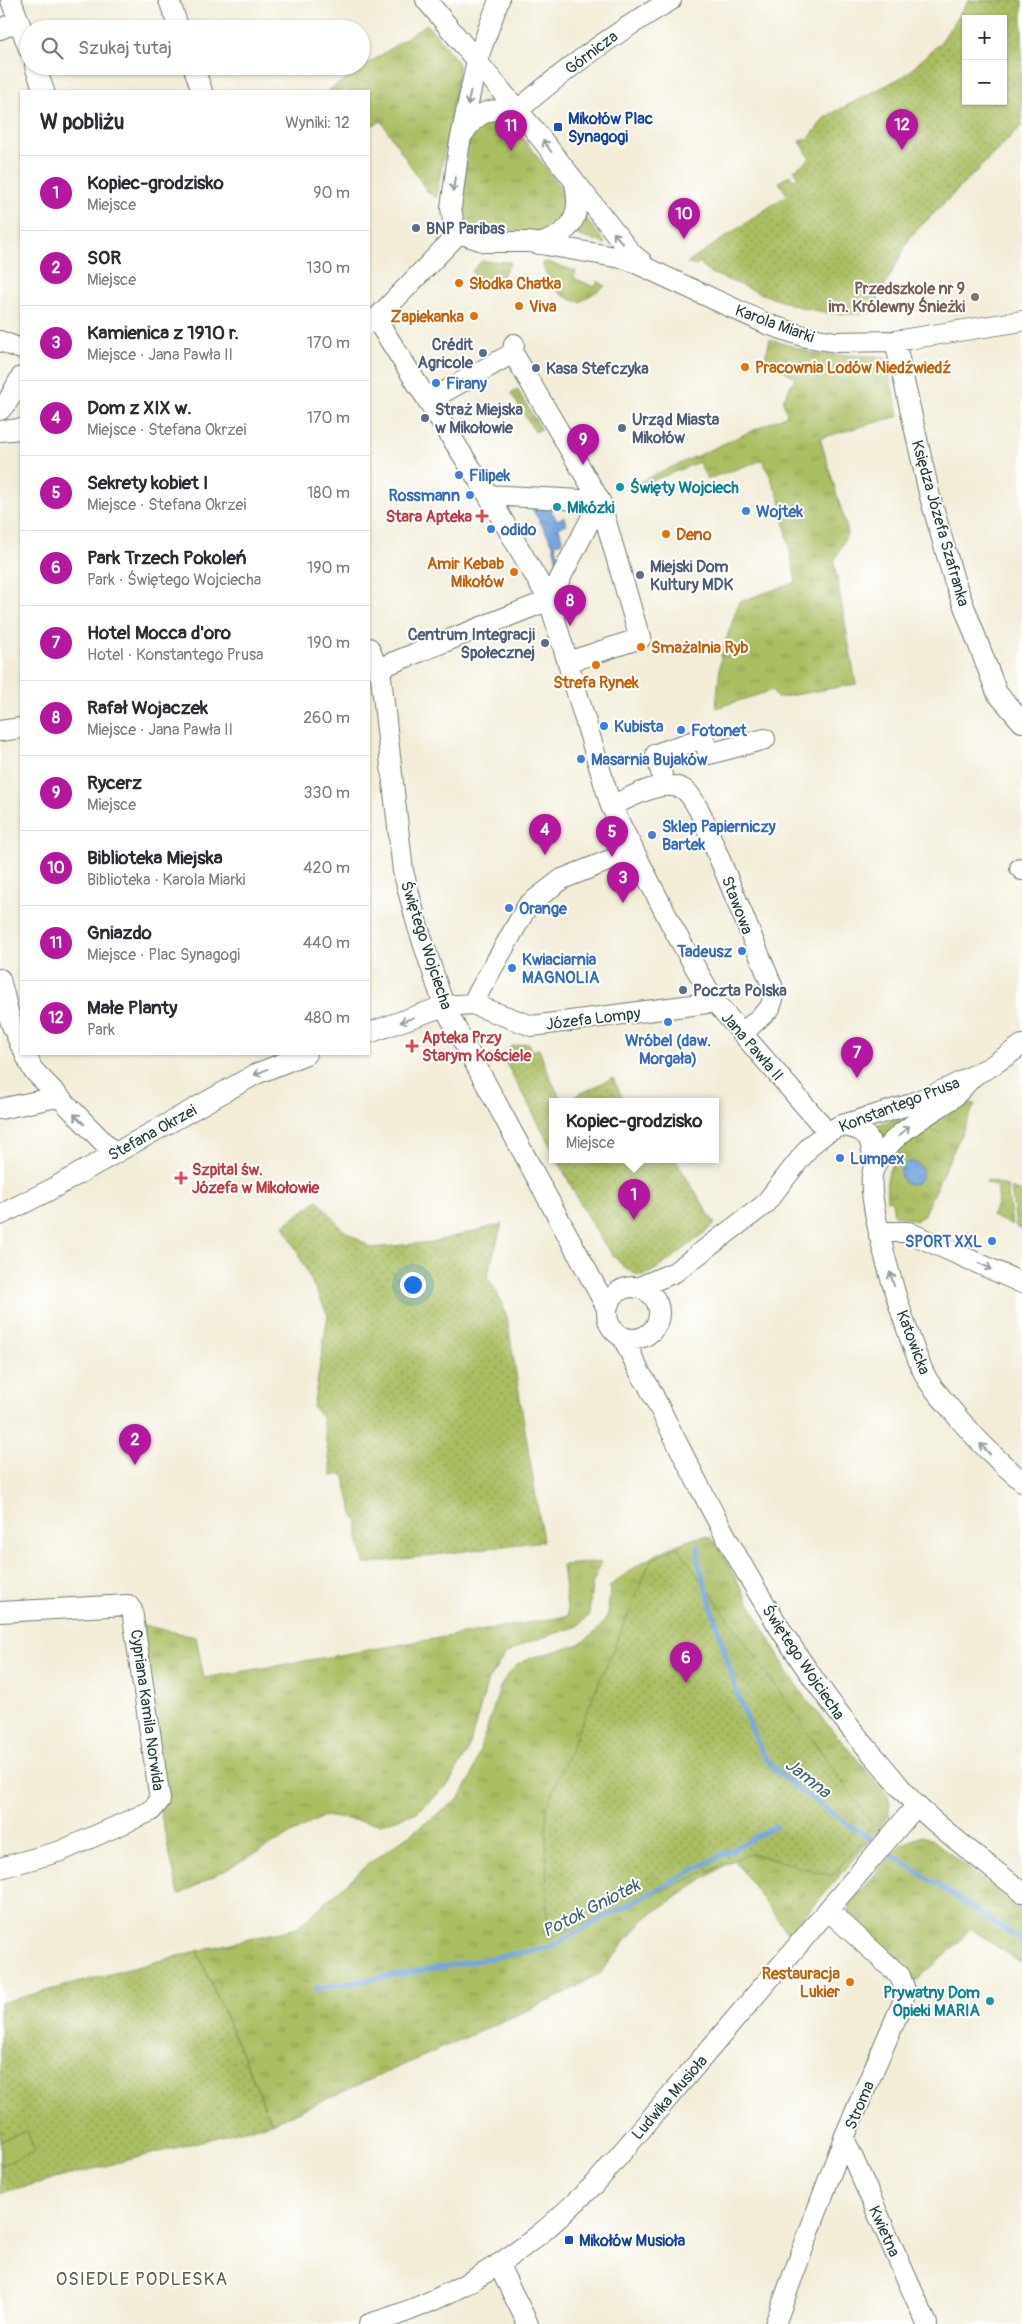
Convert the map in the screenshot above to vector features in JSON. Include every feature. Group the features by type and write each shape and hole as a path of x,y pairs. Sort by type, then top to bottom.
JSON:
{"street":[{"path":"0,29 19,21 11,0"},
{"path":"169,0 176,20"},
{"path":"426,0 477,60 517,111 532,127 575,183 577,211 570,226 557,238 539,244 486,242 459,233 454,226 451,208 462,136 477,60 498,0"},
{"name":"Górnicza","path":"517,111 543,88 619,30 671,0"},
{"path":"38,75 44,90"},
{"path":"196,75 202,90"},
{"path":"462,136 468,126 485,111 500,109 517,111"},
{"name":"Karola Miarki","path":"575,183 631,253 653,271"},
{"path":"372,321 459,233"},
{"name":"Karola Miarki","path":"539,244 627,259 744,314 806,337 836,342 895,341 1022,321"},
{"name":"Jana Pawła II","path":"372,321 426,398 488,495 549,600 611,806 633,851 715,1002 819,1122"},
{"path":"0,341 20,349"},
{"name":"Księdza Józefa Szafranka","path":"895,341 930,497 954,580 997,693 1022,722"},
{"path":"426,398 513,348 600,501 641,639 568,662"},
{"path":"0,410 8,401 20,379"},
{"path":"0,431 20,429"},
{"path":"488,495 600,501"},
{"path":"380,673 549,600 600,501"},
{"name":"Świętego Wojciecha","path":"370,650 380,673 394,776 403,870 414,915 444,1006 607,1308"},
{"path":"0,731 20,728"},
{"path":"611,806 660,786 665,786 656,754 703,738 708,754 765,739"},
{"name":"Stawowa","path":"665,786 676,787 687,792 701,814 775,993 770,1008 743,1033"},
{"path":"472,1004 528,905 562,879 633,851"},
{"path":"0,979 10,1023 20,1044"},
{"name":"Józefa Lompy","path":"444,1006 472,1004 532,1026 715,1002"},
{"path":"370,1033 444,1006"},
{"name":"Konstantego Prusa","path":"633,1288 674,1272 764,1205 811,1144 839,1126 908,1105 974,1076 1022,1045"},
{"path":"26,1055 33,1070 57,1097 114,1154"},
{"name":"Stefana Okrzei","path":"0,1215 48,1191 256,1074 304,1055"},
{"name":"Katowicka","path":"874,1170 886,1150 910,1125 952,1098 974,1076"},
{"path":"0,1109 57,1097"},
{"name":"Katowicka","path":"839,1126 862,1130 868,1136 871,1144 874,1170 871,1188 880,1236 905,1320 927,1379 963,1425 991,1455 1022,1481"},
{"path":"880,1236 888,1232 900,1230 924,1238 1022,1283"},
{"path":"588,1270 613,1285 633,1288 651,1294 656,1301 659,1315 657,1322 649,1334 632,1340 624,1338 612,1329 608,1322 607,1308 615,1294 633,1288"},
{"name":"Konstantego Prusa","path":"656,1301 674,1272"},
{"name":"Świętego Wojciecha","path":"648,1385 646,1366 649,1334"},
{"name":"Świętego Wojciecha","path":"624,1338 640,1373 774,1620 850,1730 917,1805 1022,1892"},
{"name":"Cypriana Kamila Norwida","path":"0,1612 128,1605 132,1610 160,1800 151,1811 61,1851 0,1868"},
{"name":"Ludwika Musioła","path":"370,2324 408,2313 498,2264 541,2233 595,2184 829,1911 889,1835 917,1805"},
{"name":"Stroma","path":"775,2324 844,2138 903,2002 905,1990 900,1976 829,1911"},
{"name":"Kwietna","path":"844,2138 926,2324"},
{"path":"498,2264 528,2324"}],"green space":[{"path":"969,0 1022,0 1022,126 910,237 871,313 849,314 807,309 708,272 700,262 695,266 687,263 787,195 779,182 790,175 793,180 798,176 794,170 810,159 800,141 804,138 808,140 825,117 904,76 940,43"},
{"path":"427,24 457,61 459,71 436,198 427,191 381,121 370,126 370,90 329,90 352,75 370,75 370,63"},
{"path":"487,117 506,120 511,123 568,196 568,216 547,233 475,229 465,222 459,210 469,138"},
{"path":"584,216 605,243 605,244 574,234"},
{"path":"482,261 511,262 503,275 482,289 472,271"},
{"path":"547,262 576,271 574,278 595,287 598,281 605,286 580,302 572,300 560,293 551,283 542,263"},
{"path":"770,339 816,354 879,356 886,358 891,364 887,366 899,416 820,438 848,532 834,562 856,684 777,698 773,690 716,708 721,655 739,602 796,582 780,500 763,460 707,479 699,462 639,486 637,483 787,415 783,400 795,378 765,358"},
{"path":"517,389 541,429 535,432 511,393"},
{"path":"528,1043 531,1051 539,1049 560,1098 549,1098 549,1143 502,1056 510,1047"},
{"path":"613,1078 623,1098 571,1098"},
{"path":"968,1102 975,1104 923,1216 916,1221 894,1215 892,1201 887,1200 887,1181 891,1165 899,1151 923,1129"},
{"path":"913,1114 881,1142 876,1132 870,1127"},
{"path":"559,1163 677,1163 715,1224 669,1261 650,1273 643,1275 631,1272 618,1262 582,1207"},
{"path":"987,1180 1007,1186 1012,1225 991,1216 997,1202 998,1191 997,1187 986,1182"},
{"path":"1011,1188 1022,1192 1022,1230 1016,1227"},
{"path":"318,1200 342,1229 372,1248 433,1242 502,1224 487,1277 497,1292 507,1318 543,1541 364,1564 358,1537 358,1521 354,1517 343,1474 332,1476 322,1418 313,1407 328,1315 284,1225"},
{"path":"704,1536 711,1538 718,1546 782,1662 805,1698 888,1796 890,1805 888,1816 850,1864 788,1934 734,1859 645,1918 600,1973 562,1995 272,2123 197,1951 297,1928 367,1865 459,1799 471,1778 500,1687 518,1664 531,1658 577,1645 588,1638 600,1628 608,1614 610,1586 654,1556 678,1544"},
{"path":"678,1547 873,1825 833,1876 751,1853 547,1939 546,1807 651,1560"},
{"path":"602,1562 592,1584 589,1615 578,1626 523,1644 505,1655 488,1680 468,1751 448,1785 417,1812 381,1824 324,1816 179,1895 160,1811 143,1625 196,1637 204,1678 568,1616 562,1565"},
{"path":"922,1836 933,1840 1022,1911 1022,1964 970,1928 958,1943 916,1981 851,1920 849,1904 902,1844"},
{"path":"197,1951 272,2123 0,2193 0,2003"},
{"path":"27,2131 35,2152 0,2165 0,2141"}],"water":[{"path":"531,498 538,510 547,504 557,520 564,517 566,524 559,528 563,542 555,544 562,566 558,567 553,544 527,500"},
{"path":"911,1162 919,1165 922,1173 919,1181 911,1184 903,1181 900,1173 903,1165"}],"waterway":[{"name":"Jamna","path":"699,1546 698,1561 739,1700 762,1753 774,1769 795,1787 878,1845"},
{"name":"Potok Gniotek","path":"316,1989 548,1948 776,1826"},
{"name":"Jamna","path":"885,1850 1022,1941"}],"place":[{"name":"Mikołów Plac Synagogi","path":"558,127"},
{"name":"Małe Planty","path":"902,150"},
{"name":"Gniazdo","path":"511,151"},
{"name":"BNP Paribas","path":"416,228"},
{"name":"Biblioteka Miejska","path":"684,239"},
{"name":"Słodka Chatka","path":"459,283"},
{"name":"Przedszkole nr 9 im. Królewny Śnieżki","path":"975,297"},
{"name":"Viva","path":"519,306"},
{"name":"Zapiekanka","path":"474,316"},
{"name":"Crédit Agricole","path":"483,353"},
{"name":"Pracownia Lodów Niedźwiedź","path":"745,367"},
{"name":"Kasa Stefczyka","path":"536,368"},
{"name":"Firany","path":"436,383"},
{"name":"Straż Miejska w Mikołowie","path":"425,418"},
{"name":"Urząd Miasta Mikołów","path":"622,428"},
{"name":"Rycerz","path":"583,465"},
{"name":"Filipek","path":"459,475"},
{"name":"Święty Wojciech","path":"620,487"},
{"name":"Rossmann","path":"470,495"},
{"name":"Mikózki","path":"557,507"},
{"name":"Wojtek","path":"746,511"},
{"name":"Stara Apteka","path":"482,516"},
{"name":"odido","path":"491,529"},
{"name":"Deno","path":"666,534"},
{"name":"Amir Kebab Mikołów","path":"514,572"},
{"name":"Miejski Dom Kultury MDK","path":"640,575"},
{"name":"Rafał Wojaczek","path":"570,626"},
{"name":"Centrum Integracji Społecznej","path":"545,643"},
{"name":"Smażalnia Ryb","path":"641,647"},
{"name":"Strefa Rynek","path":"596,665"},
{"name":"Kubista","path":"604,726"},
{"name":"Fotonet","path":"681,730"},
{"name":"Masarnia Bujaków","path":"581,759"},
{"name":"Sklep Papierniczy Bartek","path":"652,835"},
{"name":"Dom z XIX w.","path":"545,855"},
{"name":"Sekrety kobiet I","path":"612,857"},
{"name":"Kamienica z 1910 r.","path":"623,903"},
{"name":"Orange","path":"509,908"},
{"name":"Tadeusz","path":"742,951"},
{"name":"Kwiaciarnia MAGNOLIA","path":"512,968"},
{"name":"Poczta Polska","path":"683,990"},
{"name":"Wróbel (daw. Morgała)","path":"668,1022"},
{"name":"Apteka Przy Starym Kościele","path":"412,1046"},
{"name":"Hotel Mocca d'oro","path":"857,1078"},
{"name":"Lumpex","path":"840,1158"},
{"name":"Szpital św. Józefa w Mikołowie","path":"181,1178"},
{"name":"Kopiec-grodzisko","path":"634,1220"},
{"name":"SPORT XXL","path":"992,1241"},
{"name":"SOR","path":"135,1465"},
{"name":"Park Trzech Pokoleń","path":"686,1683"},
{"name":"Restauracja Lukier","path":"850,1982"},
{"name":"Prywatny Dom Opieki MARIA","path":"990,2001"},
{"name":"Mikołów Musioła","path":"569,2240"}],"district":[{"name":"OSIEDLE PODLESKA","path":"142,2279"}]}
